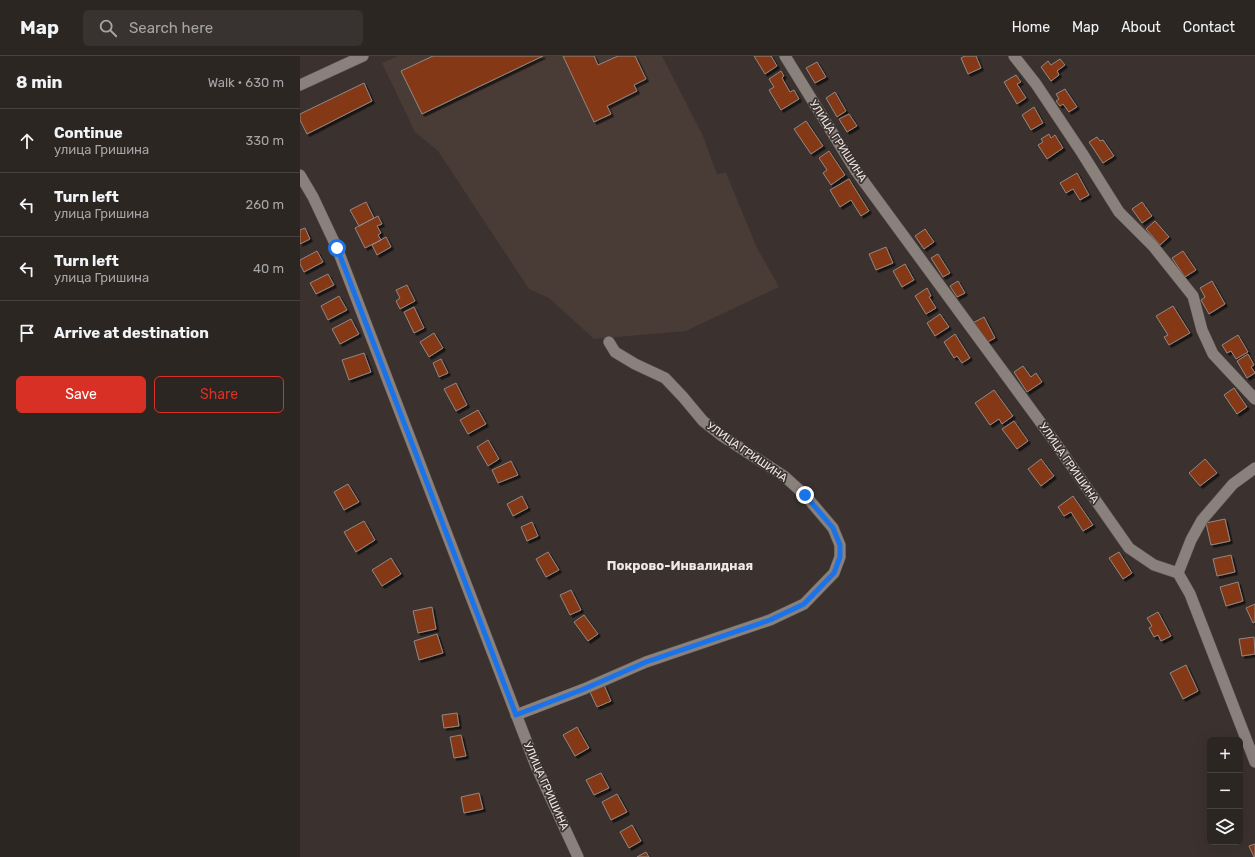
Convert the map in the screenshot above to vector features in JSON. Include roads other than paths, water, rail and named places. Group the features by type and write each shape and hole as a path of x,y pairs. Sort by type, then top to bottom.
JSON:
{"street":[{"path":"300,85 363,56"},
{"name":"УЛИЦА ГРИШИНА","path":"785,56 856,171 1052,438 1129,548 1154,565 1178,573"},
{"path":"1014,56 1036,84 1119,212 1153,246 1193,296 1202,330 1214,354 1255,399"},
{"name":"УЛИЦА ГРИШИНА","path":"300,175 313,196 337,248 536,766 578,857"},
{"name":"УЛИЦА ГРИШИНА","path":"516,715 584,689 646,662 770,620 804,604 834,573 840,557 840,545 833,528 805,495 784,476 722,436 704,421 665,378 635,364 616,352 609,342"},
{"path":"1255,468 1233,484 1202,520 1191,540 1178,573 1190,594 1255,762"}],"district":[{"name":"Покрово-Инвалидная","path":"680,565"}]}
